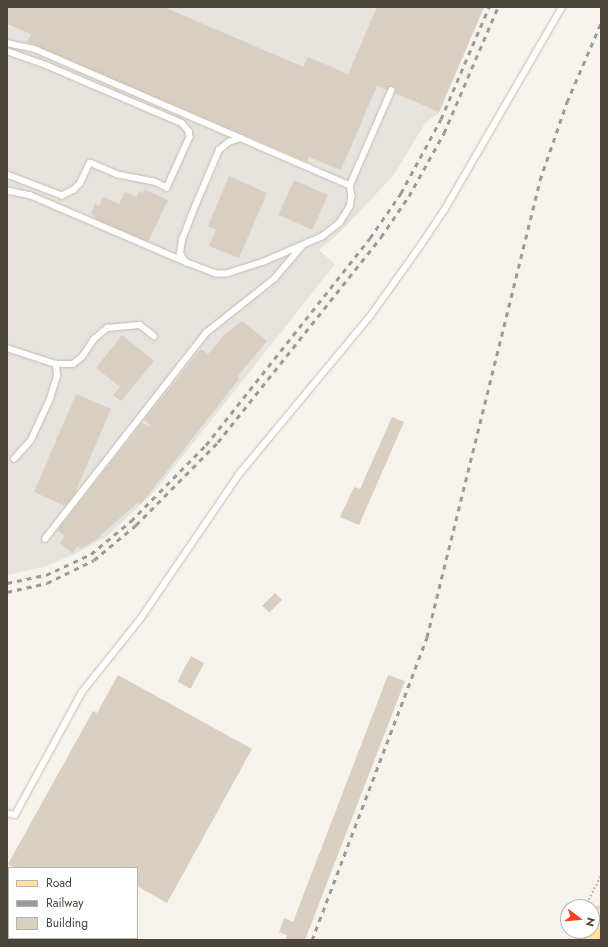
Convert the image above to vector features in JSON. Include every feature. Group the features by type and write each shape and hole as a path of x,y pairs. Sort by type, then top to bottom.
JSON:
{"main road":[{"path":"588,940 601,916"}],"lane":[{"path":"7,813 15,815 82,692 141,618 240,473 370,315 421,245 445,209 562,7"},
{"path":"7,42 35,49 350,185"},
{"path":"7,51 21,55 171,118 187,127 190,137 168,188 154,182 118,175 90,163 80,184 62,196 7,175"},
{"path":"7,191 32,196 186,264 206,271 227,274 322,237 340,223 350,207 350,185 391,91"},
{"path":"186,264 180,254 182,240 190,216 219,150 229,142 240,138"},
{"path":"45,539 206,333 274,279 302,246"},
{"path":"7,348 56,364 73,364 82,357 94,339 107,328 140,325 154,336"},
{"path":"14,459 31,440 50,399 57,376 56,364"}],"path":[{"path":"589,899 601,875"}],"shaded area":[{"path":"7,7 484,7 439,113 426,122 393,176 342,230 319,250 335,264 155,491 106,537 81,551 44,567 7,575"}],"building":[{"path":"7,7 164,7 303,67 308,57 348,74 377,7 484,7 439,112 395,93 392,87 387,90 377,86 341,170 309,157 307,162 27,42 31,34 7,24"},
{"path":"229,176 267,193 239,258 209,246 216,230 208,226"},
{"path":"294,180 328,195 312,230 279,215"},
{"path":"144,189 168,200 148,242 94,218 95,216 91,214 95,204 99,206 103,197 119,204 125,192 136,197 139,191 143,193"},
{"path":"242,321 267,341 237,377 239,379 141,504 138,502 97,539 81,549 78,546 72,553 60,543 65,536 57,530 142,423 152,427 144,420 201,349 208,354 226,333"},
{"path":"122,335 154,361 121,401 113,395 120,387 96,368"},
{"path":"76,394 111,409 74,495 65,506 34,492"},
{"path":"392,417 404,422 359,525 340,517 354,487 360,489"},
{"path":"275,593 282,600 269,613 262,606"},
{"path":"191,656 204,663 191,689 177,682"},
{"path":"118,675 252,749 167,903 138,887 138,867 13,867 8,864 93,711 97,713"},
{"path":"388,675 405,681 305,940 286,940 287,935 279,932 284,918 293,922"}],"railway":[{"path":"7,583 46,575 91,554 131,521 206,445 370,238 401,193 441,119 489,7"},
{"path":"7,592 47,583 94,560 136,525 218,442 381,237 409,196 444,133 498,7"},
{"path":"312,940 427,637 540,180 567,102 601,23"}]}
